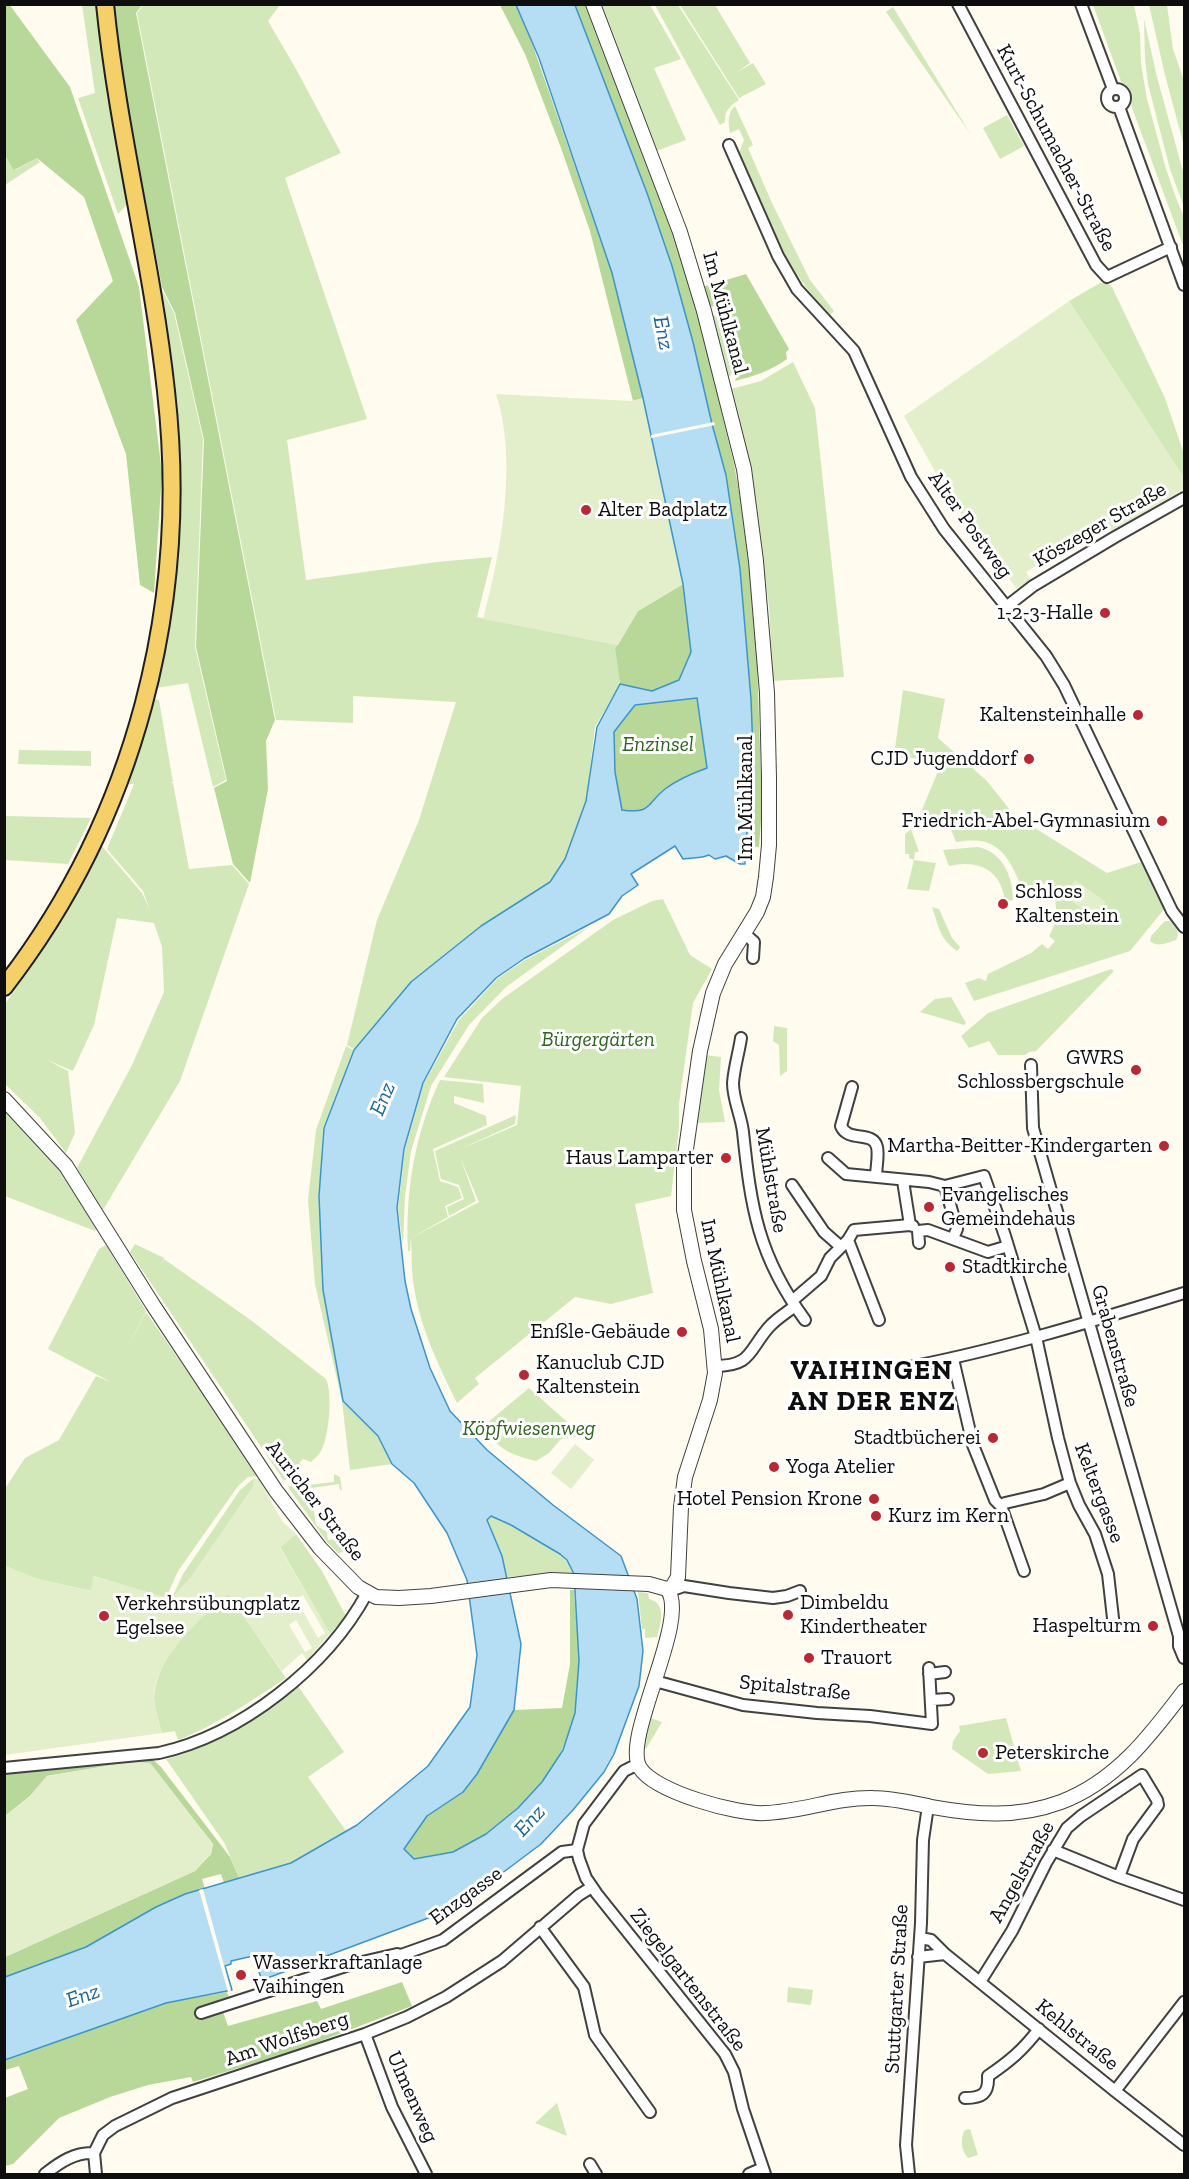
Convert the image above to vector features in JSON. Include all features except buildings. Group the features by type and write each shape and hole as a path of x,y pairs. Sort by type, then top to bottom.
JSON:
{"main road":[{"path":"4,987 63,898 108,808 134,741 152,674 168,582 172,481 166,389 105,4"}],"street":[{"name":"Im Mühlkanal","path":"593,4 690,260 744,469 756,561 767,693 769,845 766,877 762,897 745,934 722,968 709,1008 700,1051 684,1163 684,1210 711,1329 715,1366 708,1380 710,1400 690,1455 685,1477 678,1577 670,1592"},
{"name":"Kurt-Schumacher-Straße","path":"958,4 1095,265 1107,276 1171,247"},
{"path":"1081,4 1113,89 1122,91 1125,97 1124,103 1119,107 1185,285"},
{"name":"Alter Postweg","path":"729,144 778,256 797,289 854,351 911,477 944,529 1046,656 1064,685 1172,911 1185,927"},
{"name":"Köszeger Straße","path":"1006,607 1033,586 1185,498"},
{"path":"745,934 754,942 753,958"},
{"name":"Mühlstraße","path":"741,1038 733,1080 734,1099 741,1124 751,1201 766,1255 805,1320"},
{"name":"Grabenstraße","path":"1031,1065 1033,1128 1088,1323 1182,1637 1179,1646 1185,1658"},
{"path":"852,1087 841,1126 842,1130 850,1136 869,1138 875,1143 877,1149 876,1177"},
{"name":"Auricher Straße","path":"4,1099 66,1166 153,1305 276,1491 320,1548 347,1577 367,1593"},
{"path":"828,1158 846,1174 929,1182 945,1186 957,1229 953,1238"},
{"name":"Keltergasse","path":"945,1186 984,1176 1036,1337 1070,1483 1095,1533 1108,1574 1114,1628"},
{"path":"903,1181 919,1243"},
{"path":"792,1185 824,1232 845,1244 879,1320"},
{"path":"715,1366 733,1365 747,1358 769,1328 821,1276 830,1258 845,1244 854,1230 914,1228 953,1238 988,1252 1008,1246"},
{"path":"899,1370 953,1359 1088,1323 1185,1293"},
{"path":"953,1359 973,1446 995,1500 1001,1506 1024,1571"},
{"path":"1001,1506 1005,1503 1044,1494 1070,1483"},
{"path":"4,1768 159,1753 181,1748 217,1734 271,1700 307,1669 356,1614 367,1593 376,1597 407,1598 551,1580 658,1585 670,1592 673,1603 655,1681 638,1738 636,1756 638,1764 654,1782 679,1794 754,1813 777,1812 853,1798 890,1798 978,1814 1000,1815 1031,1811 1071,1798 1107,1777 1128,1759 1185,1691"},
{"path":"670,1592 684,1586 773,1598 800,1591"},
{"path":"945,1672 929,1671 932,1700 948,1699"},
{"name":"Spitalstraße","path":"655,1681 743,1705 873,1716 932,1724 932,1700"},
{"path":"577,1850 584,1824 598,1803 624,1771 638,1764"},
{"name":"Angelstraße","path":"980,1982 1012,1931 1053,1850 1067,1828 1142,1775 1158,1805 1133,1839 1119,1877"},
{"name":"Stuttgarter Straße","path":"909,2175 906,2145 920,1938 923,1840 928,1806"},
{"name":"Ziegelgartenstraße","path":"577,1850 582,1869 592,1887 725,2054 737,2081 743,2109 764,2171"},
{"name":"Enzgasse","path":"201,2013 349,1965 401,1955 438,1943 562,1852 577,1850"},
{"path":"1053,1850 1119,1877 1185,1900"},
{"name":"Am Wolfsberg","path":"94,2153 103,2135 115,2126 172,2098 365,2034 446,1997 502,1961 579,1894 592,1887"},
{"path":"540,1927 584,1987 595,2035 650,2112"},
{"name":"Kehlstraße","path":"920,1938 931,1940 945,1954 1185,2145"},
{"path":"918,1957 945,1954"},
{"path":"1115,2091 1184,2005"},
{"path":"964,2098 973,2098 985,2093 988,2087 988,2076 1017,2056 1039,2029"},
{"name":"Ulmenweg","path":"365,2034 392,2107 426,2175"},
{"path":"45,2175 68,2158 82,2152 94,2153 96,2175"},
{"path":"590,2164 596,2175"},
{"path":"749,2175 764,2171"}],"green space":[{"path":"9,4 70,87 139,287 162,473 154,593 140,585 126,454 76,320 113,281 84,197 37,158 14,170 5,156 4,5"},
{"path":"82,5 100,5 129,202 118,214 78,98 95,93"},
{"path":"112,5 142,5 136,13 275,720 266,741 268,789 250,883 233,864 214,788 227,781 196,647 204,440 175,313 162,287 123,84"},
{"path":"143,5 280,5 268,21 341,153 285,178 367,419 287,440 306,580 492,557 477,617 618,645 615,649 620,684 595,727 586,801 565,859 550,882 481,925 411,982 354,1049 347,1045 377,920 419,820 456,702 353,696 353,723 276,720 137,13"},
{"path":"500,5 516,5 526,26 612,273 643,398 633,401 590,231 525,54"},
{"path":"575,5 586,5 677,240 696,306 734,464 747,537 756,632 762,807 759,847 745,846 754,778 751,699 740,569 726,475 672,266 647,193"},
{"path":"601,5 650,5 681,59 654,68 686,140 656,151"},
{"path":"655,5 678,5 739,100 728,109 725,122 720,125"},
{"path":"680,5 715,5 750,63 737,72 753,63 766,84 739,98"},
{"path":"1093,5 1134,5 1140,33 1141,64 1147,99 1166,169 1184,217 1184,248 1132,108 1129,91 1122,84"},
{"path":"1149,5 1167,5 1173,49 1184,81 1184,146 1165,75"},
{"path":"893,7 971,135 886,12"},
{"path":"1144,19 1157,77 1184,175 1184,207 1170,169 1148,84"},
{"path":"735,106 753,145 748,148 772,203 810,280 834,311 830,315 793,268 768,220 739,153 744,140 739,129 730,133 729,115"},
{"path":"1007,115 1024,146 1000,159 983,128"},
{"path":"4,156 15,170 37,158 40,162 5,185"},
{"path":"746,274 789,349 786,352 787,359 781,363 762,373 735,381 739,370 725,315 716,307 710,306 703,287"},
{"path":"1100,283 1107,283 1112,287 1165,398 1184,454 1184,478 1069,301"},
{"path":"158,288 161,288 174,313 203,439 195,647 226,780 213,787 188,683 156,688 174,594 181,507 178,434 170,360"},
{"path":"1069,301 1184,478 1184,489 1112,532 1107,524 1026,572 1031,581 1017,589 954,505 904,416"},
{"path":"710,313 719,318 732,371 727,378"},
{"path":"793,362 815,408 844,677 773,681 769,606 750,466 731,389 761,381"},
{"name":"Alter Badplatz","path":"496,394 632,401 643,398 683,584 638,611 618,645 483,619 501,536 506,477 506,448"},
{"path":"683,584 691,652 679,680 652,691 620,684 615,649 638,611"},
{"path":"903,690 945,699 938,738 987,781 1014,815 1107,873 1141,862 1165,908 1130,951 974,1001 965,983 979,978 986,981 988,974 1031,953 1042,944 1048,949 1055,941 1049,936 1056,916 1054,896 1049,882 1023,891 1008,860 989,843 956,842 945,815 924,824 921,812 939,769 934,761 894,756"},
{"name":"Enzinsel","path":"697,698 707,768 670,786 644,809 622,810 615,772 614,732 635,705"},
{"path":"155,699 159,700 173,782 170,783 173,783 189,869 232,865 249,884 180,1081 103,1210 77,1168 132,1065 164,992 162,947 154,923 117,918 94,1025 73,1071 47,1060 68,1071 75,1133 66,1153 40,1118 5,1084 5,1004 39,956 37,954 73,898 101,845 142,893 150,910 143,891 107,849 134,784 129,784"},
{"path":"19,750 91,751 91,766 18,764"},
{"path":"5,816 91,818 68,864 5,860"},
{"path":"911,829 919,852 915,852 914,860 909,858 909,854 905,854 905,834"},
{"path":"978,847 994,854 1005,867 1009,874 1013,900 1005,902 999,882 987,869 970,864 949,866 943,850"},
{"path":"914,860 936,863 929,891 907,889"},
{"path":"1075,880 1106,902 1095,918 1064,896"},
{"name":"Bürgergärten","path":"663,899 690,955 712,969 693,1003 679,1104 679,1127 671,1196 635,1204 653,1293 611,1304 575,1297 475,1378 479,1384 457,1403 436,1359 419,1312 412,1275 411,1238 479,1202 460,1157 476,1201 449,1216 447,1207 464,1199 459,1185 441,1179 435,1151 516,1115 515,1124 458,1150 517,1125 521,1086 444,1077 482,1018 502,999 613,920 652,901"},
{"path":"932,907 939,909 952,938 960,947 957,951 943,937"},
{"path":"1165,921 1170,921 1177,930 1176,940 1162,944 1153,943 1150,941 1151,936"},
{"path":"589,927 506,987 469,1025 431,1086 411,1151 405,1196 403,1245 398,1209 405,1149 424,1083 459,1020 497,979 525,960"},
{"path":"1111,969 1114,971 1036,1051 1025,1055 998,1055 989,1041 969,1048 961,1036 988,1013"},
{"path":"951,997 966,1023 964,1025 920,1012 935,999"},
{"path":"774,1026 787,1028 787,1071 780,1076 779,1045 773,1041"},
{"path":"346,1046 353,1050 323,1128 319,1196 323,1290 343,1401 378,1436 392,1464 350,1470 342,1401 315,1284 308,1200 316,1130"},
{"path":"705,1055 721,1057 719,1090 725,1122 696,1123"},
{"path":"440,1080 483,1084 484,1103 454,1096 454,1103 486,1116 487,1125 433,1149 440,1181 458,1187 462,1198 445,1206 448,1217 411,1238 410,1251 408,1251 408,1207 414,1163 424,1121"},
{"path":"4,1107 62,1173 96,1229 95,1231 5,1196"},
{"path":"135,1244 164,1258 161,1265 164,1259 252,1321 326,1379 330,1405 328,1426 321,1451 311,1462 303,1459 299,1463 302,1466 284,1481 130,1252"},
{"path":"106,1245 146,1311 123,1356 146,1312 258,1476 248,1477 238,1486 178,1571 166,1598 94,1576 92,1591 37,1579 5,1566 4,1490 25,1458 59,1440 96,1376 111,1382 48,1349 99,1249"},
{"name":"Köpfwiesenweg","path":"529,1388 583,1436 561,1439 549,1453 536,1461 505,1450 481,1428"},
{"path":"575,1444 594,1460 571,1489 551,1473"},
{"path":"334,1474 340,1477 342,1490 339,1484 305,1489 307,1506 313,1505 316,1525 327,1532 328,1540 344,1538 343,1529 346,1529 349,1551 338,1553 327,1542 288,1487 306,1478 308,1485 334,1482"},
{"path":"253,1479 253,1487 192,1576 171,1600 183,1574 240,1490"},
{"name":"Verkehrsübungplatz Egelsee","path":"253,1479 259,1479 282,1521 296,1534 280,1548 330,1634 307,1660 302,1653 282,1671 228,1594 192,1627 169,1656 161,1671 155,1686 154,1700 162,1733 5,1755 5,1566 37,1579 91,1591 93,1576 171,1599 192,1576 253,1487","holes":["303,1595 325,1633 318,1638 296,1599","296,1620 312,1648 305,1652 289,1625"]},
{"path":"491,1516 540,1540 565,1560 574,1574 506,1577 502,1556 487,1520"},
{"path":"296,1534 322,1571 346,1616 330,1634 280,1547"},
{"path":"570,1590 574,1590 579,1652 578,1699 568,1736 558,1757 530,1796 495,1827 455,1851 414,1860 404,1849 427,1816 463,1792 477,1774 514,1710 562,1708 570,1664"},
{"path":"638,1592 648,1593 649,1599 655,1601 660,1609 661,1620 657,1637 645,1638"},
{"path":"228,1593 286,1678 220,1720 178,1740 175,1731 162,1733 154,1701 157,1681 171,1652 181,1639"},
{"path":"298,1686 344,1752 308,1777 346,1831 291,1863 239,1878 225,1844 166,1759 219,1739"},
{"path":"650,1718 662,1722 646,1749 643,1744"},
{"path":"1006,1718 1021,1771 988,1774 952,1749 953,1741 960,1731 959,1726"},
{"path":"150,1757 161,1767 230,1857 239,1878 224,1883 221,1874 202,1879 205,1889 159,1907 79,1950 5,1977 5,1957 195,1871 211,1854 213,1844 149,1763 130,1762 47,1776 30,1796 5,1816 5,1774"},
{"path":"131,1762 150,1763 213,1844 211,1854 195,1871 5,1957 5,1816 30,1796 47,1776"},
{"path":"402,1982 412,2006 297,2050 193,2082 191,2077 148,2085 110,2097 59,2118 13,2164 5,2166 5,2098 28,2089 19,2066 5,2070 5,2061 166,2003 227,1992 229,1998 219,2001 228,2026 317,2001 321,2009"},
{"path":"788,1987 813,1990 811,2005 787,2002"},
{"path":"557,2103 567,2136 535,2123"},
{"path":"970,2129 978,2155 968,2158 962,2141 965,2130"}],"water":[{"name":"Enz","path":"516,5 575,5 647,193 672,266 693,342 726,475 740,569 751,699 754,778 745,846 745,864 740,864 726,856 715,859 709,855 683,859 675,846 631,874 638,885 622,896 609,914 525,958 496,978 457,1019 423,1083 404,1149 397,1208 405,1281 411,1309 430,1368 450,1411 487,1450 553,1505 621,1556 637,1599 643,1651 639,1686 614,1754 604,1772 541,1844 474,1894 441,1909 431,1917 262,1980 253,1956 231,1961 231,1964 225,1966 232,1990 166,2003 5,2060 5,1977 86,1947 156,1907 185,1894 291,1863 357,1825 428,1766 470,1707 477,1655 467,1580 447,1533 414,1483 392,1464 378,1436 343,1401 323,1290 319,1196 324,1128 354,1050 411,982 481,926 550,882 565,859 586,801 597,727 620,684 652,691 679,680 691,652 683,584 643,398 612,273 539,58","holes":["697,698 707,768 670,786 644,809 622,810 615,772 614,732 635,705","491,1516 560,1554 567,1560 574,1574 579,1661 575,1713 563,1750 542,1782 518,1808 486,1834 453,1852 414,1859 404,1849 427,1816 463,1792 477,1774 514,1710 521,1644 502,1556 487,1520"]}],"pier":[{"path":"714,422 715,425 651,438 651,435"},
{"path":"203,1889 231,1991 228,1992 199,1890"}],"place":[{"name":"Alter Badplatz","path":"586,510"},
{"name":"1-2-3-Halle","path":"1105,613"},
{"name":"Kaltensteinhalle","path":"1138,715"},
{"name":"CJD Jugenddorf","path":"1029,759"},
{"name":"Friedrich-Abel-Gymnasium","path":"1162,821"},
{"name":"Schloss Kaltenstein","path":"1003,904"},
{"name":"GWRS Schlossbergschule","path":"1136,1070"},
{"name":"Martha-Beitter-Kindergarten","path":"1164,1146"},
{"name":"Haus Lamparter","path":"726,1158"},
{"name":"Evangelisches Gemeindehaus","path":"929,1207"},
{"name":"Stadtkirche","path":"950,1267"},
{"name":"Enßle-Gebäude","path":"682,1332"},
{"name":"Kanuclub CJD Kaltenstein","path":"524,1375"},
{"name":"Stadtbücherei","path":"993,1438"},
{"name":"Yoga Atelier","path":"774,1467"},
{"name":"Hotel Pension Krone","path":"874,1499"},
{"name":"Kurz im Kern","path":"876,1516"},
{"name":"Dimbeldu Kindertheater","path":"788,1615"},
{"name":"Verkehrsübungplatz Egelsee","path":"104,1616"},
{"name":"Haspelturm","path":"1153,1626"},
{"name":"Trauort","path":"809,1658"},
{"name":"Peterskirche","path":"983,1753"},
{"name":"Wasserkraftanlage Vaihingen","path":"241,1975"}],"district":[{"name":"VAIHINGEN AN DER ENZ","path":"872,1386"}]}
